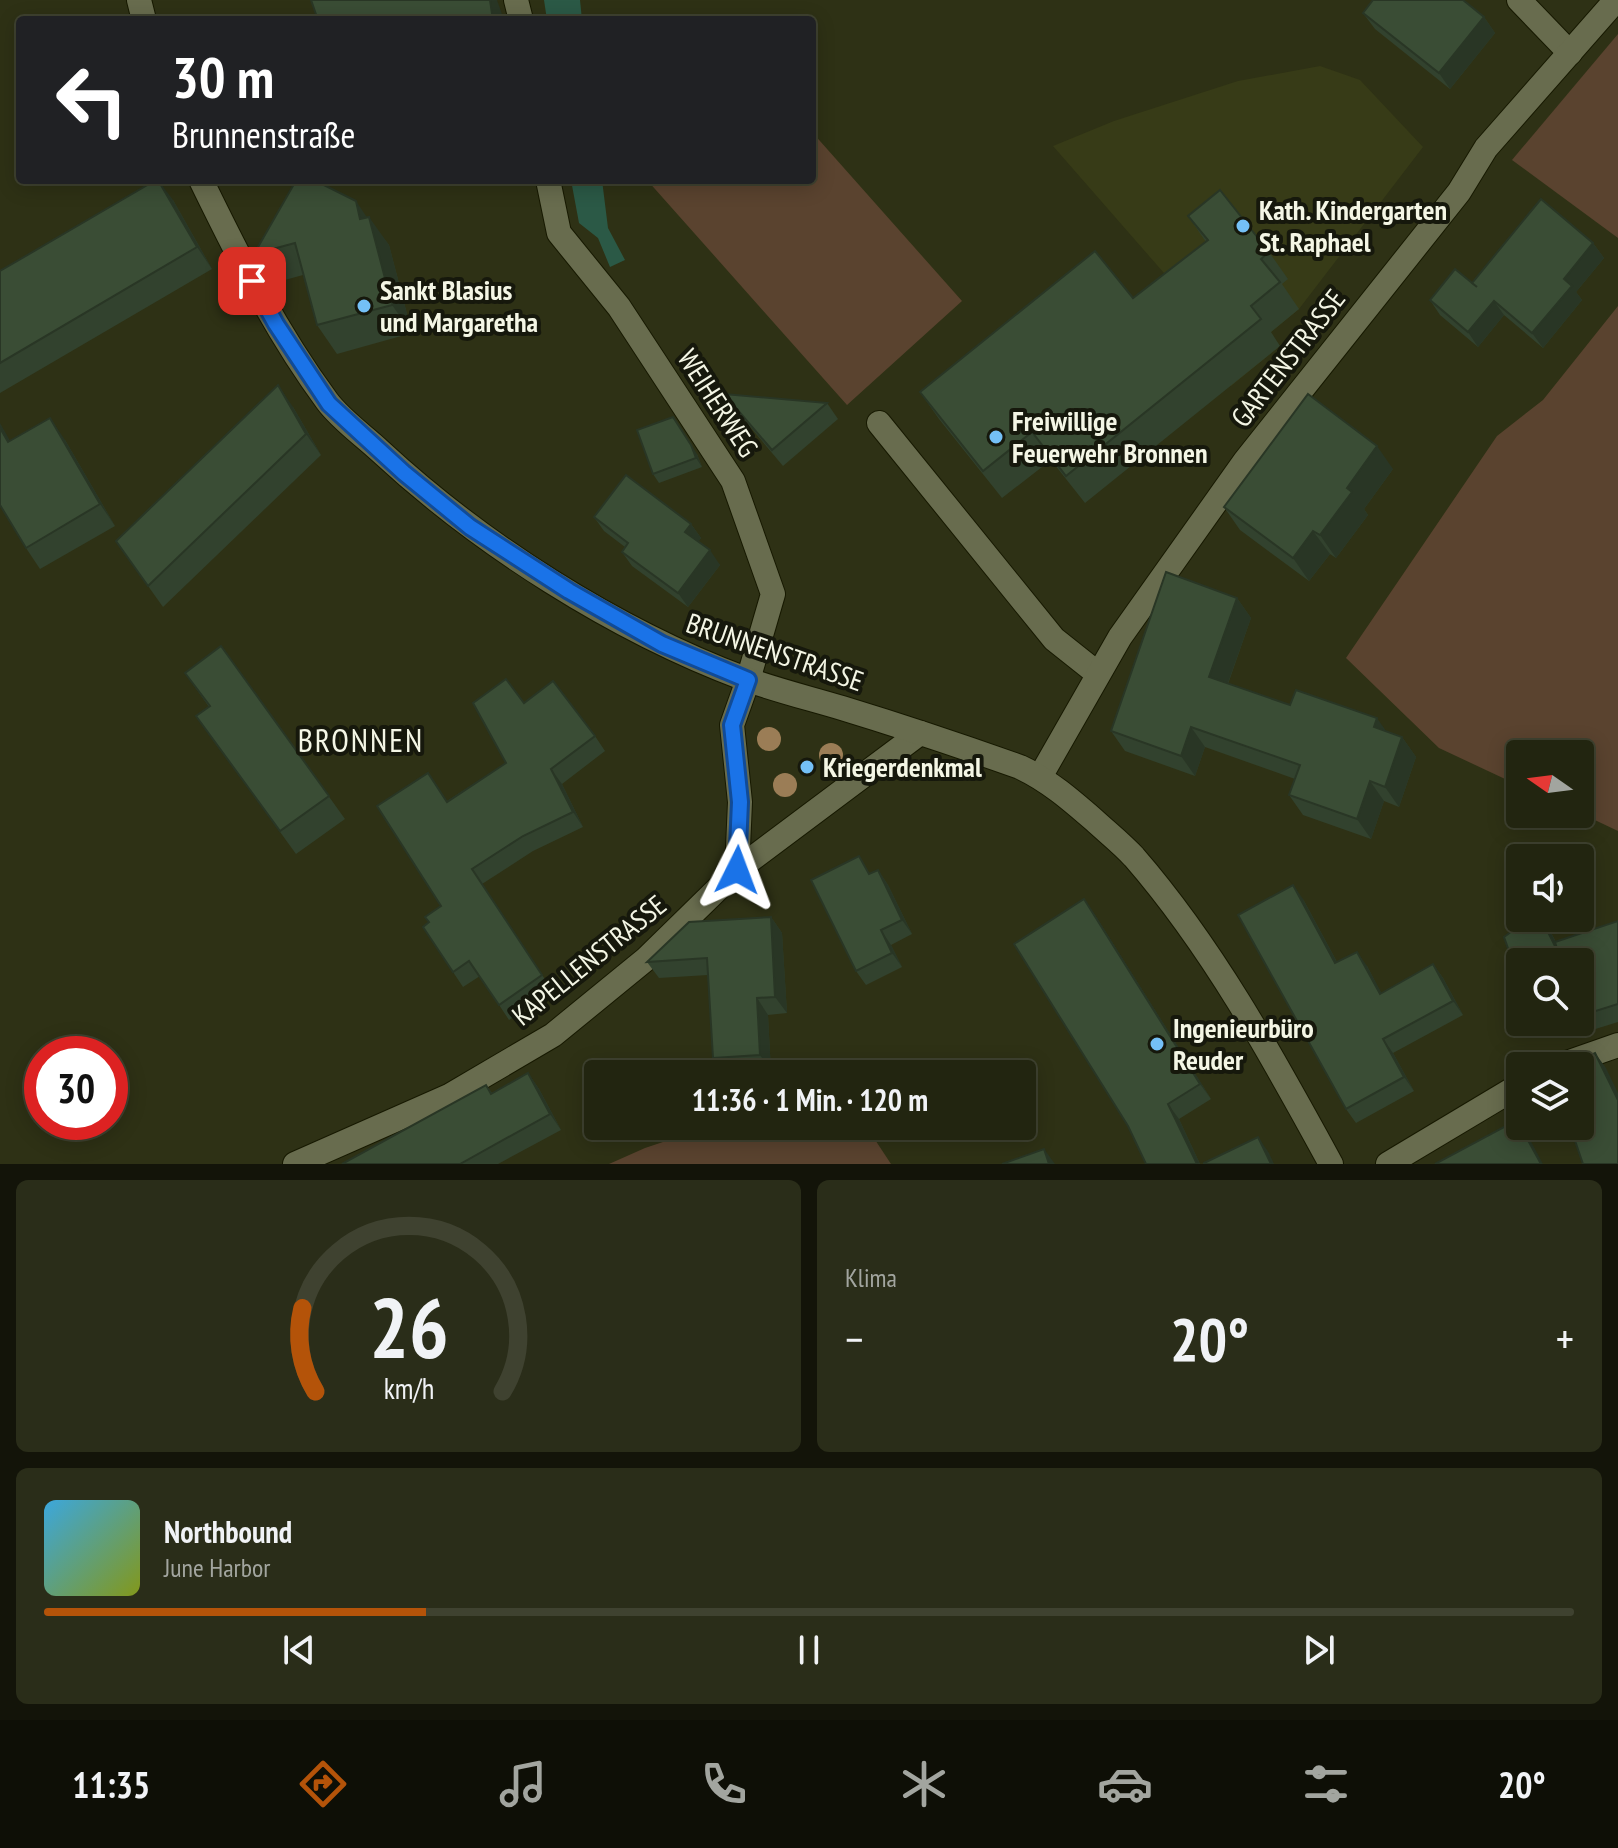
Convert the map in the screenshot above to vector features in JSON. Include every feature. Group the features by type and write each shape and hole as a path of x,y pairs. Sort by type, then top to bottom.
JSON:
{"street":[{"path":"1519,0 1570,53"},
{"name":"GARTENSTRASSE","path":"1040,777 1120,637 1245,461 1459,192 1486,148 1616,0"},
{"name":"BRUNNENSTRASSE","path":"203,184 276,324 329,404 404,473 470,527 569,591 662,644 748,680 980,753 1040,777 1071,800 1133,856 1206,953 1277,1066 1331,1164"},
{"name":"WEIHERWEG","path":"549,184 559,233 619,307 733,481 773,594 748,680"},
{"path":"879,423 1054,639 1098,674"},
{"path":"737,870 740,802 732,725 748,680"},
{"name":"KAPELLENSTRASSE","path":"295,1164 449,1096 553,1035 646,959 737,870 920,733"},
{"path":"1594,1053 1618,1045"},
{"path":"1388,1164 1506,1093"}],"shaded area":[{"path":"544,0 580,0 582,16 546,16"},
{"path":"1618,34 1618,238 1512,160"},
{"name":"Kath. Kindergarten St. Raphael","path":"1320,66 1360,80 1423,147 1299,309 1270,333 1280,346 1231,386 1176,318 1191,304 1053,146 1114,121 1238,81"},
{"path":"816,137 962,301 847,405 651,184 816,184"},
{"path":"572,184 602,184 608,228 625,260 610,267 598,238 579,223"},
{"path":"1618,306 1618,831 1594,820 1594,740 1506,740 1506,779 1439,748 1346,658 1497,436 1543,400"},
{"path":"669,1140 875,1140 891,1164 609,1164"}],"building":[{"path":"311,0 490,0 492,16 317,16"},
{"path":"1373,0 1463,0 1484,17 1439,73 1363,13"},
{"path":"149,184 160,184 197,247 0,363 0,271"},
{"name":"Sankt Blasius und Margaretha","path":"294,184 322,184 356,201 360,219 369,217 392,305 317,325 295,243 254,254"},
{"path":"1220,190 1269,252 1261,259 1280,282 1251,306 1261,319 1066,476 1032,432 983,471 920,392 1095,251 1133,298 1208,240 1188,216"},
{"path":"1541,199 1593,243 1564,279 1572,286 1532,333 1494,301 1468,332 1430,300 1455,269 1472,283"},
{"path":"278,385 306,434 148,586 116,541"},
{"path":"724,394 827,403 772,450"},
{"path":"1308,394 1377,446 1347,488 1352,492 1320,535 1313,531 1293,558 1224,507"},
{"path":"673,417 696,458 653,474 637,430"},
{"path":"50,418 100,504 26,548 0,505 0,428 8,442"},
{"path":"626,475 691,524 685,532 710,550 678,593 622,552 628,543 594,517"},
{"path":"1166,572 1237,598 1209,677 1290,705 1296,690 1377,718 1374,727 1402,737 1385,787 1370,781 1357,819 1289,795 1300,765 1191,727 1181,756 1111,731"},
{"path":"221,646 329,796 280,831 196,716 210,706 185,673"},
{"path":"506,679 524,703 553,681 595,736 551,769 573,812 523,836 472,869 542,975 499,1005 469,961 453,972 423,927 429,922 425,917 441,906 377,806 428,773 447,802 506,763 473,703"},
{"path":"859,856 869,874 878,870 902,920 881,930 892,953 856,971 811,880"},
{"path":"1293,885 1335,963 1357,952 1380,994 1433,964 1453,1001 1383,1039 1404,1077 1346,1109 1238,915"},
{"path":"1084,899 1200,1084 1168,1104 1197,1164 1146,1164 1128,1126 1014,944"},
{"path":"771,917 775,997 757,998 760,1055 713,1058 707,958 647,962 689,922"},
{"path":"1618,921 1618,1004 1594,1012 1594,948 1557,948 1555,942 1594,932 1594,929"},
{"path":"1511,932 1548,932 1556,948 1508,948 1504,937"},
{"path":"1594,1054 1618,1100 1618,1164 1583,1164 1575,1140 1594,1140"},
{"path":"528,1073 550,1114 460,1164 342,1164 486,1085 491,1094"},
{"path":"1506,1126 1506,1140 1528,1140 1541,1164 1435,1164"},
{"path":"1258,1137 1271,1164 1204,1164 1204,1163"},
{"path":"1044,1149 1049,1164 1002,1164"}],"place":[{"name":"Kath. Kindergarten St. Raphael","path":"1243,226"},
{"name":"Sankt Blasius und Margaretha","path":"364,306"},
{"name":"Freiwillige Feuerwehr Bronnen","path":"996,437"},
{"name":"Kriegerdenkmal","path":"807,767"},
{"name":"Ingenieurbüro Reuder","path":"1157,1044"}],"district":[{"name":"BRONNEN","path":"361,741"}],"route":[{"path":"252,281 276,324 329,404 404,473 470,527 569,591 662,644 748,680 732,725 740,802 737,870"}]}
